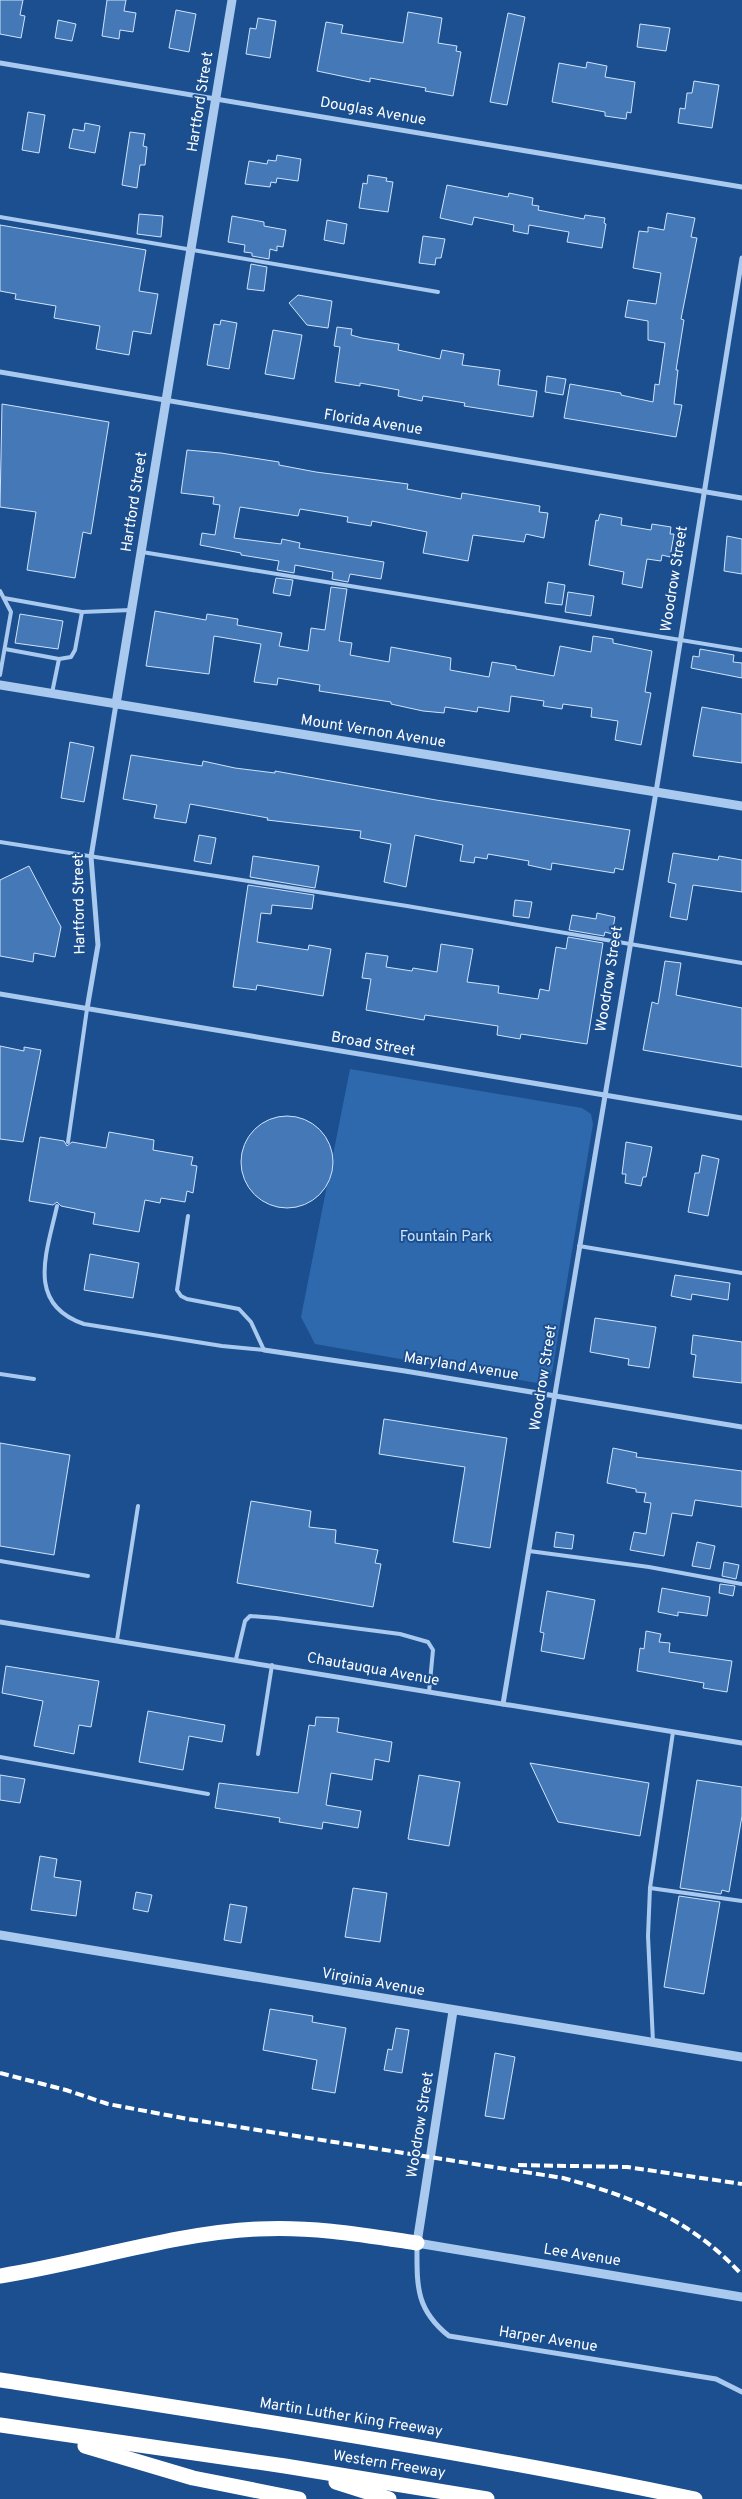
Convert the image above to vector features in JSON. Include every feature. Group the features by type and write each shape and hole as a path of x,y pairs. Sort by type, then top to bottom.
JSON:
{"highway":[{"path":"0,2276 200,2236 256,2229 300,2228 417,2243"},
{"name":"Martin Luther King Freeway","path":"0,2380 482,2457 561,2471 695,2499"},
{"path":"0,2425 38,2432 285,2466 388,2499"},
{"path":"38,2432 193,2478 299,2499"},
{"name":"Western Freeway","path":"285,2466 487,2499"}],"street":[{"name":"Hartford Street","path":"87,1009 98,945 91,857 232,0"},
{"name":"Douglas Avenue","path":"0,63 742,187"},
{"name":"Woodrow Street","path":"503,1704 656,792 703,490 742,258"},
{"name":"Florida Avenue","path":"0,372 742,498"},
{"name":"Mount Vernon Avenue","path":"0,685 742,806"},
{"name":"Broad Street","path":"0,994 742,1118"},
{"name":"Maryland Avenue","path":"264,1350 742,1427"},
{"name":"Chautauqua Avenue","path":"0,1622 742,1743"},
{"name":"Virginia Avenue","path":"0,1935 452,2011 742,2057"},
{"name":"Woodrow Street","path":"417,2243 452,2011"},
{"name":"Lee Avenue","path":"417,2243 742,2297"},
{"name":"Harper Avenue","path":"417,2243 417,2278 423,2306 433,2324 449,2336 716,2379 739,2388 742,2392"}],"lane":[{"path":"0,218 438,292"},
{"path":"141,551 742,650"},
{"path":"0,591 11,612 0,675"},
{"path":"4,598 82,612 131,610"},
{"path":"5,649 59,659 71,657 75,650 82,612"},
{"path":"52,693 59,659"},
{"path":"0,842 407,906 742,963"},
{"path":"68,1142 87,1009"},
{"path":"57,1206 44,1265 44,1277 47,1294 56,1308 68,1319 94,1326 222,1346 264,1350"},
{"path":"188,1216 177,1290 181,1296 187,1299 239,1309 251,1322 264,1350"},
{"path":"580,1246 742,1273"},
{"path":"0,1374 34,1379"},
{"path":"117,1640 138,1506"},
{"path":"529,1551 649,1567 742,1584"},
{"path":"0,1561 88,1576"},
{"path":"236,1659 245,1620 250,1616 400,1634 428,1642 434,1650 429,1692"},
{"path":"258,1754 272,1665"},
{"path":"652,2042 648,1936 650,1888 673,1732"},
{"path":"0,1757 208,1794"},
{"path":"650,1888 742,1901"}],"green space":[{"name":"Fountain Park","path":"350,1069 582,1108 591,1114 593,1124 552,1372 547,1381 537,1383 315,1344 301,1317"}],"building":[{"path":"0,0 23,0 20,15 25,16 21,38 0,34"},
{"path":"107,0 126,0 124,11 136,13 133,32 120,30 119,39 102,36"},
{"path":"176,10 196,14 189,52 169,48"},
{"path":"408,12 442,18 438,43 457,46 456,51 461,52 453,96 425,91 426,88 370,78 370,82 317,71 326,22 343,25 341,33 403,43"},
{"path":"508,13 525,17 507,105 490,102"},
{"path":"258,18 276,21 270,58 246,54 250,28 256,29"},
{"path":"58,20 76,24 72,41 55,38"},
{"path":"640,24 670,28 666,51 637,47"},
{"path":"587,62 607,66 605,77 635,82 631,113 627,112 626,119 605,116 605,112 552,102 559,63 586,68"},
{"path":"694,81 719,85 712,128 678,123 680,108 685,109 687,93 692,93"},
{"path":"28,112 45,115 39,153 22,150"},
{"path":"85,123 100,126 95,153 69,148 73,129 84,131"},
{"path":"130,132 145,134 143,146 147,147 145,165 140,165 137,188 122,185"},
{"path":"277,155 301,159 298,181 277,178 276,183 271,182 270,187 245,184 249,161 267,164 268,160 276,161"},
{"path":"368,175 387,178 386,181 393,182 388,212 359,208 363,183 367,184"},
{"path":"447,185 508,197 509,193 533,198 532,205 539,206 538,210 584,219 585,215 605,218 604,223 606,224 602,248 567,242 569,232 529,225 528,234 513,231 514,225 474,217 472,225 440,218"},
{"path":"667,213 695,218 691,237 697,238 681,319 684,320 676,370 678,370 674,404 682,405 676,437 564,418 570,384 621,393 621,395 653,402 655,384 659,385 665,343 648,340 648,321 625,317 628,300 656,304 661,273 633,268 639,231 648,232 648,227 664,230"},
{"path":"139,214 163,216 161,237 137,234"},
{"path":"232,216 264,222 264,226 286,230 283,247 277,246 277,251 270,249 269,259 252,256 252,253 244,252 245,245 228,242"},
{"path":"327,220 347,224 344,244 324,240"},
{"path":"0,225 146,250 139,291 158,294 151,334 133,331 129,355 96,349 100,326 54,318 56,306 15,299 16,294 0,291"},
{"path":"423,236 445,239 441,258 436,258 435,265 419,263"},
{"path":"251,264 267,267 264,291 247,289"},
{"path":"298,295 332,301 328,328 307,325 289,303"},
{"path":"221,320 237,323 229,369 207,365 214,324 220,325"},
{"path":"337,327 352,329 351,335 399,344 398,350 440,359 442,350 464,354 462,365 500,370 498,385 537,391 533,417 464,406 465,403 423,396 422,401 398,396 399,390 360,383 360,386 335,382 340,347 334,346"},
{"path":"273,330 302,335 294,379 265,374"},
{"path":"547,376 566,379 563,395 545,392"},
{"path":"2,404 109,422 91,534 83,532 75,578 27,570 36,512 0,507"},
{"path":"187,450 221,453 279,462 279,465 316,472 408,484 407,489 461,499 462,493 540,506 539,512 548,513 544,538 526,534 524,542 473,535 468,561 423,553 427,532 372,521 371,526 347,522 348,517 300,509 298,516 240,507 234,538 281,544 282,539 300,543 299,548 384,562 381,579 350,574 348,582 332,579 333,572 295,565 294,573 277,570 279,561 241,555 241,553 200,545 202,533 215,535 220,505 213,504 214,497 181,493"},
{"path":"600,514 622,518 621,525 651,530 652,524 671,527 670,534 674,534 670,557 662,555 661,561 647,559 642,588 622,584 624,572 589,565 596,520 598,521"},
{"path":"727,536 742,539 742,574 724,571"},
{"path":"276,578 293,580 290,596 273,593"},
{"path":"548,582 565,585 562,605 545,603"},
{"path":"331,587 347,589 339,641 352,643 350,655 389,662 391,647 451,658 450,670 489,677 492,662 516,666 516,669 554,676 560,646 591,652 593,636 613,639 613,643 652,651 645,692 651,693 641,745 615,740 618,721 591,717 592,708 563,704 562,709 543,706 544,701 511,696 509,712 478,707 477,712 445,707 444,713 423,711 391,704 391,702 319,691 320,685 278,678 277,685 254,682 261,644 214,636 209,674 146,666 155,611 206,620 207,614 238,619 237,625 282,633 279,646 308,651 311,628 325,630"},
{"path":"568,592 594,596 591,616 565,612"},
{"path":"20,614 63,621 58,649 15,643"},
{"path":"700,649 734,655 733,662 742,663 742,678 691,668 693,656 699,657"},
{"path":"702,707 742,714 742,763 693,756"},
{"path":"70,742 94,747 84,802 61,798"},
{"path":"131,755 202,766 203,761 235,768 275,773 275,771 436,800 630,830 623,870 615,868 614,873 552,863 551,870 528,865 529,861 488,854 487,859 475,857 474,863 460,861 463,845 415,835 406,887 384,882 391,844 360,838 361,831 267,820 268,818 190,804 186,823 154,818 157,805 123,799"},
{"path":"199,835 216,838 211,864 194,861"},
{"path":"673,853 718,860 719,856 742,860 742,892 693,885 687,920 670,917 676,884 668,882"},
{"path":"253,856 319,866 315,888 250,877"},
{"path":"29,866 61,927 55,957 34,953 33,962 0,956 0,880"},
{"path":"248,885 314,895 312,909 272,905 271,914 261,913 257,942 308,950 309,945 331,949 323,996 257,985 256,990 233,987"},
{"path":"515,900 532,902 529,918 513,916"},
{"path":"597,913 615,917 612,934 605,932 604,936 569,930 572,915 596,919"},
{"path":"568,937 603,943 587,1044 521,1034 520,1039 497,1035 498,1026 425,1015 424,1020 366,1010 371,979 362,978 366,953 388,956 386,967 412,971 413,968 437,972 441,944 473,949 467,982 499,986 498,993 538,999 540,989 549,991 556,947 566,949"},
{"path":"665,961 681,963 676,995 742,1008 742,1067 643,1050 652,1002 658,1004"},
{"path":"0,1046 24,1051 24,1047 41,1050 23,1142 0,1139"},
{"path":"287,1116 305,1119 320,1129 330,1144 333,1162 330,1180 320,1195 305,1205 287,1208 269,1205 254,1195 244,1180 241,1162 244,1144 254,1129 269,1119"},
{"path":"109,1132 154,1140 153,1150 193,1157 191,1165 197,1166 193,1193 187,1191 185,1202 161,1198 160,1203 145,1200 139,1232 93,1224 95,1213 61,1206 57,1202 53,1205 29,1201 40,1137 64,1141 67,1146 72,1142 106,1148"},
{"path":"626,1142 652,1147 646,1177 643,1177 641,1186 625,1183 626,1174 622,1174"},
{"path":"702,1155 719,1159 708,1216 688,1212 695,1173 699,1173"},
{"path":"90,1254 139,1263 133,1298 84,1290"},
{"path":"675,1275 730,1283 728,1300 692,1294 691,1300 671,1296"},
{"path":"595,1318 656,1327 649,1368 628,1365 629,1359 590,1352"},
{"path":"693,1335 742,1342 742,1383 693,1377 696,1355 691,1354"},
{"path":"384,1419 507,1438 490,1548 453,1542 465,1467 379,1454"},
{"path":"0,1443 70,1455 54,1555 0,1546"},
{"path":"613,1448 637,1453 636,1457 742,1471 742,1507 695,1500 692,1516 672,1513 664,1556 630,1550 634,1532 646,1534 651,1503 644,1502 646,1493 636,1492 636,1489 607,1483"},
{"path":"251,1501 311,1511 309,1527 336,1530 335,1543 378,1550 375,1563 381,1564 373,1607 237,1583"},
{"path":"556,1532 574,1535 572,1549 554,1547"},
{"path":"697,1542 715,1546 710,1569 692,1566"},
{"path":"724,1562 739,1565 736,1579 722,1576"},
{"path":"720,1584 735,1586 733,1596 719,1593"},
{"path":"662,1588 710,1597 707,1616 678,1612 678,1616 658,1612"},
{"path":"547,1591 595,1600 584,1659 541,1651 544,1633 540,1632"},
{"path":"646,1631 661,1634 659,1642 670,1643 669,1652 732,1661 727,1692 703,1688 704,1683 637,1671 640,1648 644,1649"},
{"path":"6,1666 99,1681 91,1727 79,1725 74,1754 34,1746 43,1701 2,1693"},
{"path":"148,1711 225,1725 222,1742 189,1736 183,1770 139,1762"},
{"path":"316,1717 339,1718 337,1732 392,1742 389,1762 375,1759 372,1780 331,1773 326,1805 361,1811 358,1828 323,1822 322,1829 279,1822 280,1818 215,1808 219,1783 298,1793 309,1725 315,1726"},
{"path":"530,1763 649,1783 640,1836 558,1822"},
{"path":"0,1775 25,1779 20,1803 0,1800"},
{"path":"419,1775 460,1782 449,1846 408,1839"},
{"path":"697,1780 742,1787 742,1816 729,1892 722,1890 721,1894 680,1888"},
{"path":"40,1856 57,1859 54,1877 81,1881 76,1916 31,1910"},
{"path":"353,1888 387,1893 380,1942 345,1937"},
{"path":"136,1892 152,1895 148,1912 133,1909"},
{"path":"679,1896 720,1902 704,1994 664,1987"},
{"path":"230,1904 247,1907 241,1943 224,1940"},
{"path":"270,2009 313,2016 312,2022 346,2028 335,2093 312,2089 317,2060 263,2050"},
{"path":"396,2028 409,2030 402,2073 384,2070 388,2049 392,2050"},
{"path":"495,2053 515,2057 504,2119 485,2116"}],"railway":[{"path":"0,2073 66,2090 108,2104 188,2119 563,2178 589,2185 637,2203 682,2225 703,2239 742,2275"},
{"path":"518,2165 627,2167 742,2184"}]}
